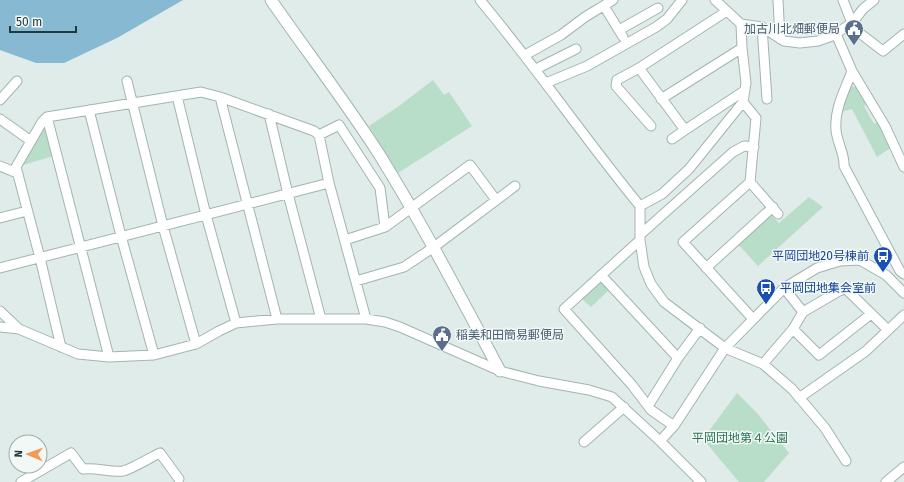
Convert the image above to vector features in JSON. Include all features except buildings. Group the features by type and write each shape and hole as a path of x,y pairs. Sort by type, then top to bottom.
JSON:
{"street":[{"path":"271,0 378,152 434,246 500,371"},
{"path":"480,0 546,82 610,169 640,206 640,237 644,267 651,284 664,302 700,328 724,348 763,364 792,388 825,428 846,461"},
{"path":"525,55 561,35 585,17 613,0"},
{"path":"546,82 587,66 656,27 667,19 682,0"},
{"path":"715,0 741,24 762,28 784,42 800,43 818,41 836,34 852,23 863,9 874,0"},
{"path":"778,0 780,39"},
{"path":"844,0 852,23 857,31 884,51 904,34"},
{"path":"604,6 621,34 658,8"},
{"path":"651,126 616,86 617,80 639,68 727,11"},
{"path":"640,206 662,194 689,169 743,102 746,74 742,48 741,24"},
{"path":"762,28 767,99"},
{"path":"836,34 852,71 885,126 904,167"},
{"path":"661,99 742,48"},
{"path":"536,70 576,49"},
{"path":"639,68 685,130"},
{"path":"852,71 839,102 837,115 836,129 839,145 844,159 844,166 900,271 904,274"},
{"path":"0,100 17,81"},
{"path":"127,81 163,226 196,344"},
{"path":"672,139 744,91"},
{"path":"61,347 40,258 16,167 46,117 201,92 269,114 314,131 319,135 329,183 366,319"},
{"path":"177,96 206,215 236,323"},
{"path":"220,97 277,319"},
{"path":"743,102 756,118 750,182 683,242 753,319"},
{"path":"89,110 121,236 154,356"},
{"path":"269,114 288,194 321,319"},
{"path":"46,117 110,357"},
{"path":"0,119 31,141"},
{"path":"319,135 339,125 380,188 385,227"},
{"path":"674,426 651,410 632,385 564,309 733,152 744,146 754,147"},
{"path":"345,240 385,227 470,165 496,200"},
{"path":"0,166 17,173"},
{"path":"706,268 775,211 750,182"},
{"path":"0,268 329,183"},
{"path":"356,281 404,267 515,186"},
{"path":"0,218 27,211"},
{"path":"660,441 674,426 724,348 784,288 816,268 840,261 860,260 900,283 904,293"},
{"path":"601,275 678,358"},
{"path":"784,288 803,312"},
{"path":"763,364 792,329 803,312 839,291 846,289 888,330"},
{"path":"0,311 19,329"},
{"path":"792,329 819,355 871,314"},
{"path":"799,398 866,351 904,314"},
{"path":"0,327 19,329 78,354 110,357 154,356 196,344 236,323 277,319 366,319 386,322 500,371 539,381 589,390 612,396 660,441 700,482"},
{"path":"648,406 678,358 700,328"},
{"path":"584,442 591,430 624,407"},
{"path":"21,482 72,453 83,470 91,468 110,471 125,471 160,453 179,478"},
{"path":"886,482 904,468"}],"green space":[{"path":"433,80 444,95 449,92 472,126 398,173 369,126 399,106"},
{"path":"850,86 856,87 868,103 864,106 874,124 879,121 892,147 877,157 852,109 841,112"},
{"path":"47,117 57,155 16,167"},
{"path":"809,197 823,207 758,266 737,243 770,214 779,223"},
{"path":"601,281 609,290 591,307 581,298"},
{"name":"平岡団地第４公園","path":"737,393 757,413 789,453 764,482 739,482 703,439"}],"water":[{"path":"0,0 183,0 117,38 64,63 36,63 0,50"}],"place":[{"name":"加古川北畑郵便局","path":"854,46"},
{"name":"平岡団地20号棟前","path":"883,273"},
{"name":"平岡団地集会室前","path":"766,305"},
{"name":"稲美和田簡易郵便局","path":"442,352"}]}
